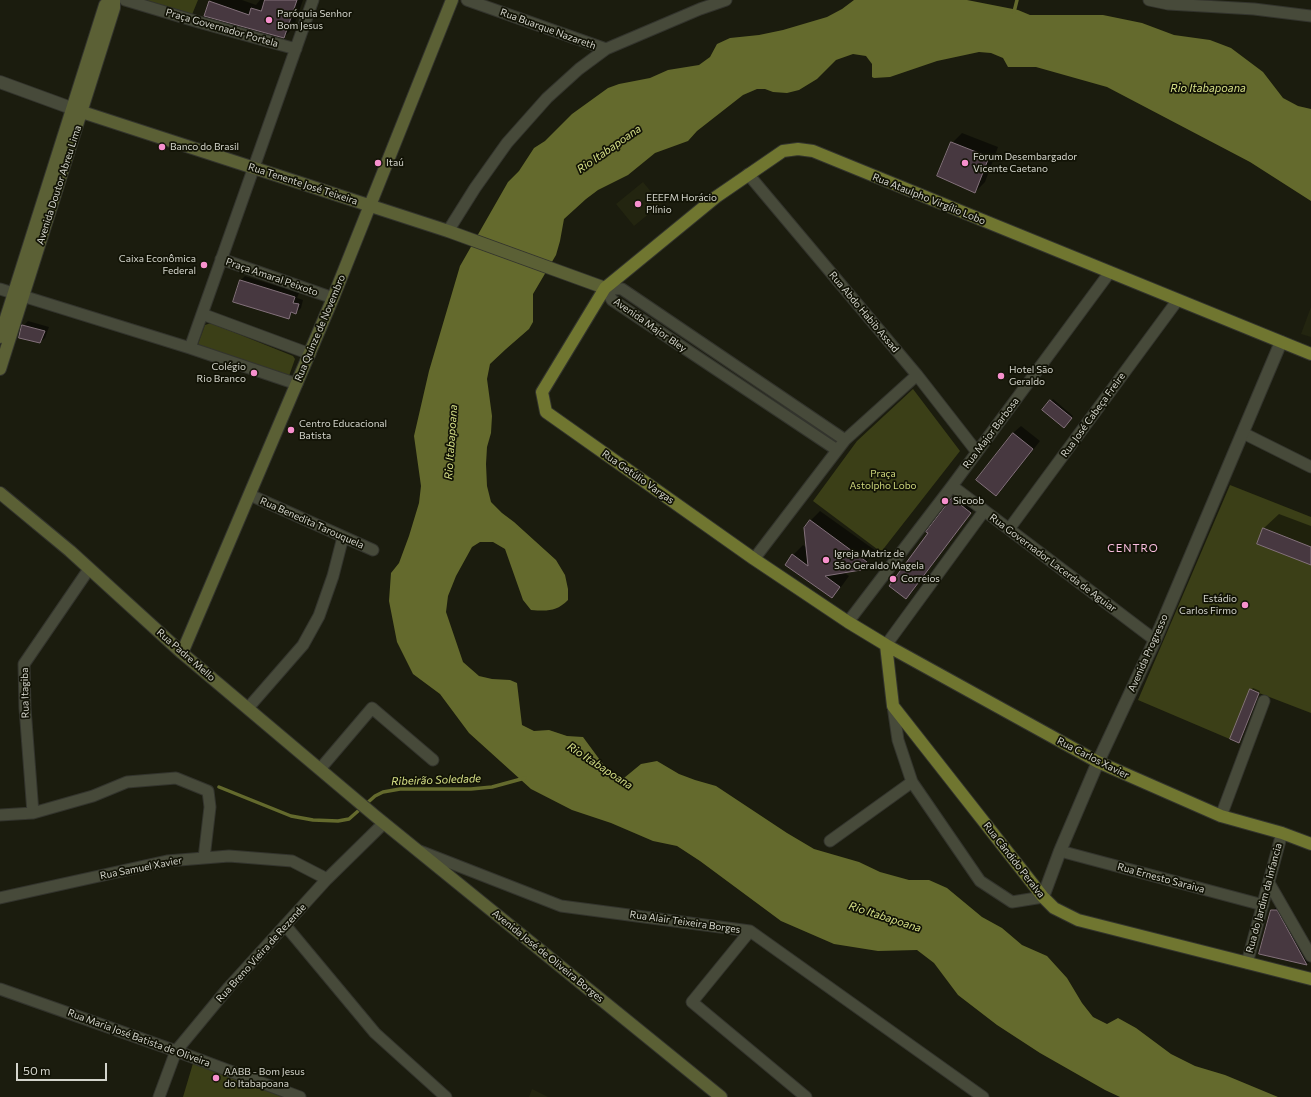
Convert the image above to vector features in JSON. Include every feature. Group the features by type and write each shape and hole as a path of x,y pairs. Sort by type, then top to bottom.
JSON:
{"main road":[{"name":"Avenida Doutor Abreu Lima","path":"78,110 105,5 111,0"},
{"name":"Avenida Doutor Abreu Lima","path":"0,369 18,294 78,110 114,8 114,0"},
{"name":"Rua Quinze de Novembro","path":"182,653 310,354 452,0"},
{"name":"Rua Tenente José Teixeira","path":"78,110 448,231 605,288"},
{"name":"Rua Ataulpho Virgílio Lobo","path":"605,288 716,197 782,151 798,149 813,152 1110,272 1177,301 1311,354"},
{"name":"Rua Getúlio Vargas","path":"605,288 542,392 546,412 848,622"},
{"name":"Avenida Doutor Abreu Lima","path":"0,337 18,294"},
{"name":"Rua Padre Mello","path":"0,493 89,568 182,653 374,815"},
{"name":"Rua Carlos Xavier","path":"848,622 886,645 1098,762 1221,816 1311,844"},
{"path":"886,645 893,706"},
{"name":"Rua Cândido Peralva","path":"893,706 1043,897 1054,908 1078,920 1311,978"},
{"name":"Avenida José de Oliveira Borges","path":"374,815 721,1097"}],"street":[{"name":"Praça Governador Portela","path":"125,0 296,49"},
{"path":"221,259 314,0"},
{"name":"Rua Buarque Nazareth","path":"467,0 606,49"},
{"path":"448,231 475,188 507,143 547,98 580,69 606,49 699,5 726,0"},
{"path":"1149,0 1168,4 1254,9 1311,16"},
{"name":"Rua Tenente José Teixeira","path":"0,82 78,110"},
{"name":"Rua Abdo Habib Assad","path":"748,174 917,375 977,452"},
{"name":"Praça Amaral Peixoto","path":"190,348 221,259 333,298"},
{"name":"Rua Major Barbosa","path":"848,622 952,486 1110,272"},
{"name":"Avenida Major Bley","path":"605,288 622,289 845,440"},
{"name":"Avenida Major Bley","path":"605,288 612,300 837,450"},
{"path":"0,289 190,348 297,384"},
{"name":"Rua José Cabeça Freire","path":"1009,529 1177,301"},
{"path":"202,314 310,354"},
{"name":"Avenida Progresso","path":"1043,897 1060,851 1098,762 1156,640 1281,342"},
{"path":"754,558 845,440 917,375"},
{"path":"1243,433 1311,467"},
{"name":"Rua Governador Lacerda de Aguiar","path":"952,486 1156,640"},
{"name":"Rua Benedita Tarouquela","path":"250,495 374,550"},
{"path":"886,645 984,511"},
{"path":"248,708 303,645 321,609 333,576 343,537"},
{"name":"Rua Itagiba","path":"33,813 25,708 24,664 89,568"},
{"path":"1221,816 1264,701"},
{"path":"893,706 898,740 912,782 980,881 1012,902 1043,897"},
{"path":"320,769 372,708 433,760"},
{"path":"0,814 33,813 93,796 127,782 176,778 208,791 210,807 204,858"},
{"path":"830,841 912,782"},
{"name":"Rua Breno Vieira de Rezende","path":"159,1097 176,1051 229,987 285,925 327,879 384,823"},
{"name":"Rua do Jardim da Infancia","path":"1247,963 1282,834"},
{"name":"Rua Alair Teixeira Borges","path":"416,849 561,906 750,931 983,1097"},
{"name":"Rua Ernesto Saraiva","path":"1060,851 1263,906"},
{"name":"Rua Samuel Xavier","path":"0,898 167,861 229,856 292,862 327,879"},
{"path":"1269,883 1311,956"},
{"path":"285,925 375,1033 446,1097"},
{"path":"750,931 692,1002 806,1097"},
{"name":"Rua Maria José Batista de Oliveira","path":"0,989 176,1051 300,1097"}],"shaded area":[{"name":"EEEFM Horácio Plínio","path":"643,182 661,204 634,226 616,204"},
{"path":"1311,307 1311,337 1301,334"},
{"path":"532,1089 548,1097 529,1097"}],"green space":[{"path":"138,0 198,0 191,17"},
{"path":"211,323 293,356 295,359 289,376 200,346 198,344 205,325"},
{"name":"Praça Astolpho Lobo","path":"913,389 960,451 881,552 813,501 857,441"},
{"name":"Estádio Carlos Firmo","path":"1230,485 1311,517 1311,713 1259,693 1239,743 1138,700"},
{"name":"AABB - Bom Jesus do Itabapoana","path":"194,1060 292,1097 183,1097"}],"water":[{"name":"Rio Itabapoana","path":"854,0 967,0 1018,10 1030,15 1103,15 1142,23 1174,35 1210,40 1231,48 1263,72 1283,98 1298,106 1311,109 1311,201 1250,162 1107,87 1036,67 1008,67 1003,58 991,53 979,52 937,61 890,77 874,78 872,77 872,64 866,56 853,54 836,60 817,79 799,90 787,93 757,89 743,95 697,131 688,141 655,153 628,175 598,190 564,219 556,255 533,294 533,322 529,329 490,364 487,379 492,416 486,464 487,486 491,502 556,560 565,575 568,589 568,600 555,609 542,611 531,610 523,600 505,549 493,542 480,542 472,547 456,576 448,596 446,612 463,662 479,676 492,679 510,680 517,683 522,725 534,731 549,730 567,736 583,737 608,771 624,778 641,764 657,761 679,774 716,786 814,849 859,862 880,872 909,880 929,880 947,888 982,917 1002,928 1022,945 1047,956 1067,978 1082,1003 1093,1017 1107,1024 1118,1018 1136,1028 1171,1054 1195,1066 1225,1075 1278,1097 1120,1097 1105,1090 1040,1053 997,1025 958,995 934,963 917,950 878,951 834,944 781,921 700,861 677,846 653,841 611,823 572,810 531,789 469,733 440,694 413,674 397,642 389,601 391,573 399,563 419,503 421,486 414,436 429,371 460,266 508,182 519,171 534,148 545,141 572,114 608,88 619,84 650,78 668,70 699,65 710,57 717,44 730,38 759,35 783,30 827,17 842,9"}],"building":[{"name":"Paróquia Senhor Bom Jesus","path":"265,0 297,0 284,38 204,16 209,1 249,15 251,8 261,11"},
{"name":"Forum Desembargador Vicente Caetano","path":"951,142 989,157 975,193 937,176"},
{"path":"240,280 295,297 293,303 299,304 296,314 291,312 289,319 233,302"},
{"path":"22,325 45,331 40,343 19,338"},
{"path":"1050,400 1072,418 1064,428 1042,410"},
{"path":"1013,433 1033,449 996,496 976,480"},
{"path":"952,498 971,513 906,599 889,586 928,533 926,532"},
{"name":"Igreja Matriz de São Geraldo Magela","path":"810,520 867,562 861,570 825,576 840,587 832,598 785,565 792,554 808,566 804,528"},
{"path":"1263,528 1311,547 1311,565 1257,544"},
{"path":"1250,689 1259,693 1239,743 1230,739"},
{"path":"1271,910 1277,910 1307,965 1259,954"}],"waterway":[{"path":"1014,12 1017,0"},
{"name":"Ribeirão Soledade","path":"219,787 291,816 313,820 338,821 349,819 375,796 383,792 400,789 471,789 492,787 525,778"}],"place":[{"name":"Paróquia Senhor Bom Jesus","path":"269,20"},
{"name":"Banco do Brasil","path":"162,147"},
{"name":"Itaú","path":"378,163"},
{"name":"Forum Desembargador Vicente Caetano","path":"965,163"},
{"name":"EEEFM Horácio Plínio","path":"638,204"},
{"name":"Caixa Econômica Federal","path":"204,265"},
{"name":"Colégio Rio Branco","path":"254,373"},
{"name":"Hotel São Geraldo","path":"1001,376"},
{"name":"Centro Educacional Batista","path":"291,430"},
{"name":"Sicoob","path":"945,501"},
{"name":"Igreja Matriz de São Geraldo Magela","path":"826,560"},
{"name":"Correios","path":"893,579"},
{"name":"Estádio Carlos Firmo","path":"1245,605"},
{"name":"AABB - Bom Jesus do Itabapoana","path":"216,1078"}],"district":[{"name":"CENTRO","path":"1133,548"}]}
